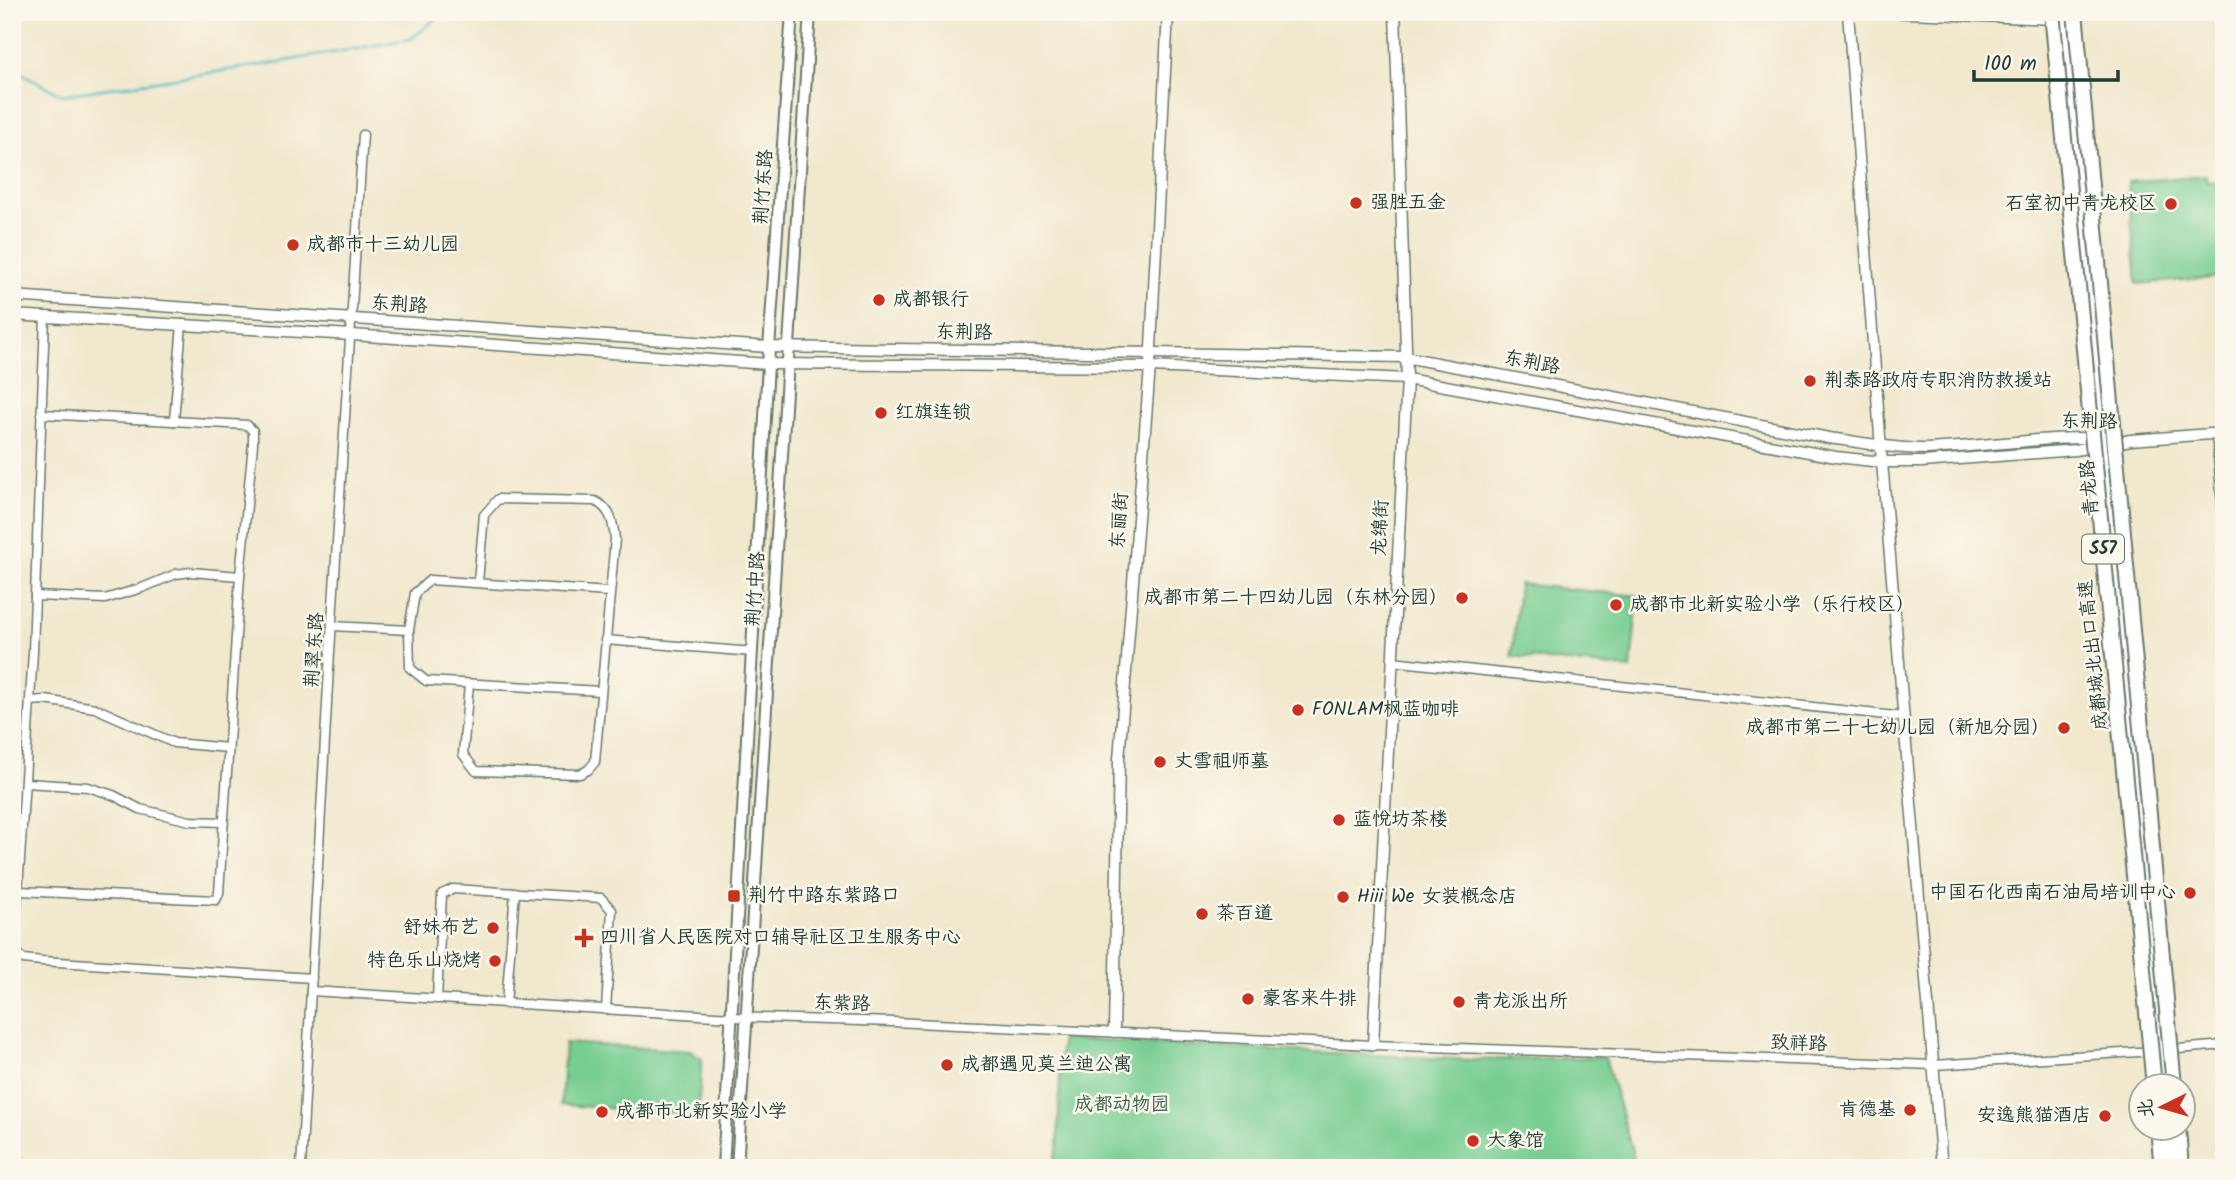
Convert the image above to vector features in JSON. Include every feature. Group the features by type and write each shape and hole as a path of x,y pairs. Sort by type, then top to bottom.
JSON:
{"highway":[{"name":"成都城北出口高速","path":"2064,14 2153,1072"},
{"name":"成都城北出口高速","path":"2064,14 2173,1072"},
{"path":"2159,1142 2162,1168"},
{"path":"2179,1142 2181,1168"}],"main road":[{"name":"荆竹东路","path":"768,364 793,12"},
{"name":"荆竹中路","path":"737,1168 810,12"},
{"name":"荆竹中路","path":"723,1168 754,652 768,364"}],"street":[{"name":"东丽街","path":"1114,1032 1119,759 1150,367 1168,12"},
{"name":"龙绵街","path":"1373,1045 1407,379 1395,12"},
{"path":"1848,12 1882,462 1942,1168"},
{"path":"1885,12 2064,14"},
{"name":"青龙路","path":"2064,14 2163,1072"},
{"name":"荆翠东路","path":"301,1168 363,135"},
{"name":"东荆路","path":"12,296 769,347 1405,357 1829,438 1881,445 1923,449 2076,437 2103,442"},
{"name":"东荆路","path":"12,315 768,364 1150,367 1407,379 1836,457 1882,462 1936,461 2075,450 2103,442 2220,433"},
{"path":"45,317 30,701 15,944 17,954 23,959 312,978"},
{"path":"174,421 182,324"},
{"path":"18,891 216,900 219,893 240,576 253,431 247,425 41,414"},
{"path":"2220,433 2224,528"},
{"path":"469,684 463,754 477,771 580,774 589,770 595,762 615,538 613,523 606,506 595,501 498,499 484,515 478,582"},
{"path":"35,596 105,599 176,574 191,572 240,576"},
{"path":"600,691 426,681 410,668 409,630 415,593 430,580 610,592"},
{"path":"332,626 409,630"},
{"path":"605,640 754,652"},
{"path":"1392,661 1904,717"},
{"path":"30,701 95,708 174,743 228,748"},
{"path":"26,783 88,787 113,795 140,809 190,821 223,822"},
{"path":"437,999 442,894 453,889 515,892 601,898 612,910 606,1010"},
{"path":"506,1004 515,892"},
{"name":"东紫路","path":"311,991 732,1017 1373,1045"},
{"name":"致祥路","path":"1373,1045 1934,1065 2224,1045"},
{"path":"2169,1142 2172,1168"}],"green space":[{"path":"2206,175 2207,182 2224,181 2224,277 2137,284 2128,182"},
{"path":"1519,584 1638,596 1631,669 1512,656"},
{"name":"成都动物园","path":"1061,1039 1473,1060 1605,1057 1637,1168 1052,1168 1058,1147"},
{"path":"565,1043 690,1051 702,1059 698,1114 561,1105"}],"waterway":[{"path":"12,68 62,95 269,64 411,39 444,12"}],"place":[{"name":"强胜五金","path":"1356,203"},
{"name":"石室初中青龙校区","path":"2171,204"},
{"name":"成都市十三幼儿园","path":"293,245"},
{"name":"成都银行","path":"879,300"},
{"name":"荆泰路政府专职消防救援站","path":"1810,381"},
{"name":"红旗连锁","path":"881,413"},
{"name":"成都市第二十四幼儿园（东林分园）","path":"1462,598"},
{"name":"成都市北新实验小学（乐行校区）","path":"1616,605"},
{"name":"FONLAM枫蓝咖啡","path":"1298,710"},
{"name":"成都市第二十七幼儿园（新旭分园）","path":"2064,728"},
{"name":"丈雪祖师墓","path":"1160,762"},
{"name":"蓝悦坊茶楼","path":"1339,820"},
{"name":"中国石化西南石油局培训中心","path":"2190,893"},
{"name":"荆竹中路东紫路口","path":"734,896"},
{"name":"Hiii We 女装概念店","path":"1343,897"},
{"name":"茶百道","path":"1202,914"},
{"name":"舒妹布艺","path":"493,928"},
{"name":"四川省人民医院对口辅导社区卫生服务中心","path":"584,938"},
{"name":"特色乐山烧烤","path":"495,961"},
{"name":"豪客来牛排","path":"1248,999"},
{"name":"青龙派出所","path":"1459,1002"},
{"name":"成都遇见莫兰迪公寓","path":"947,1065"},
{"name":"肯德基","path":"1910,1110"},
{"name":"成都市北新实验小学","path":"602,1112"},
{"name":"安逸熊猫酒店","path":"2105,1116"},
{"name":"大象馆","path":"1473,1141"}]}
